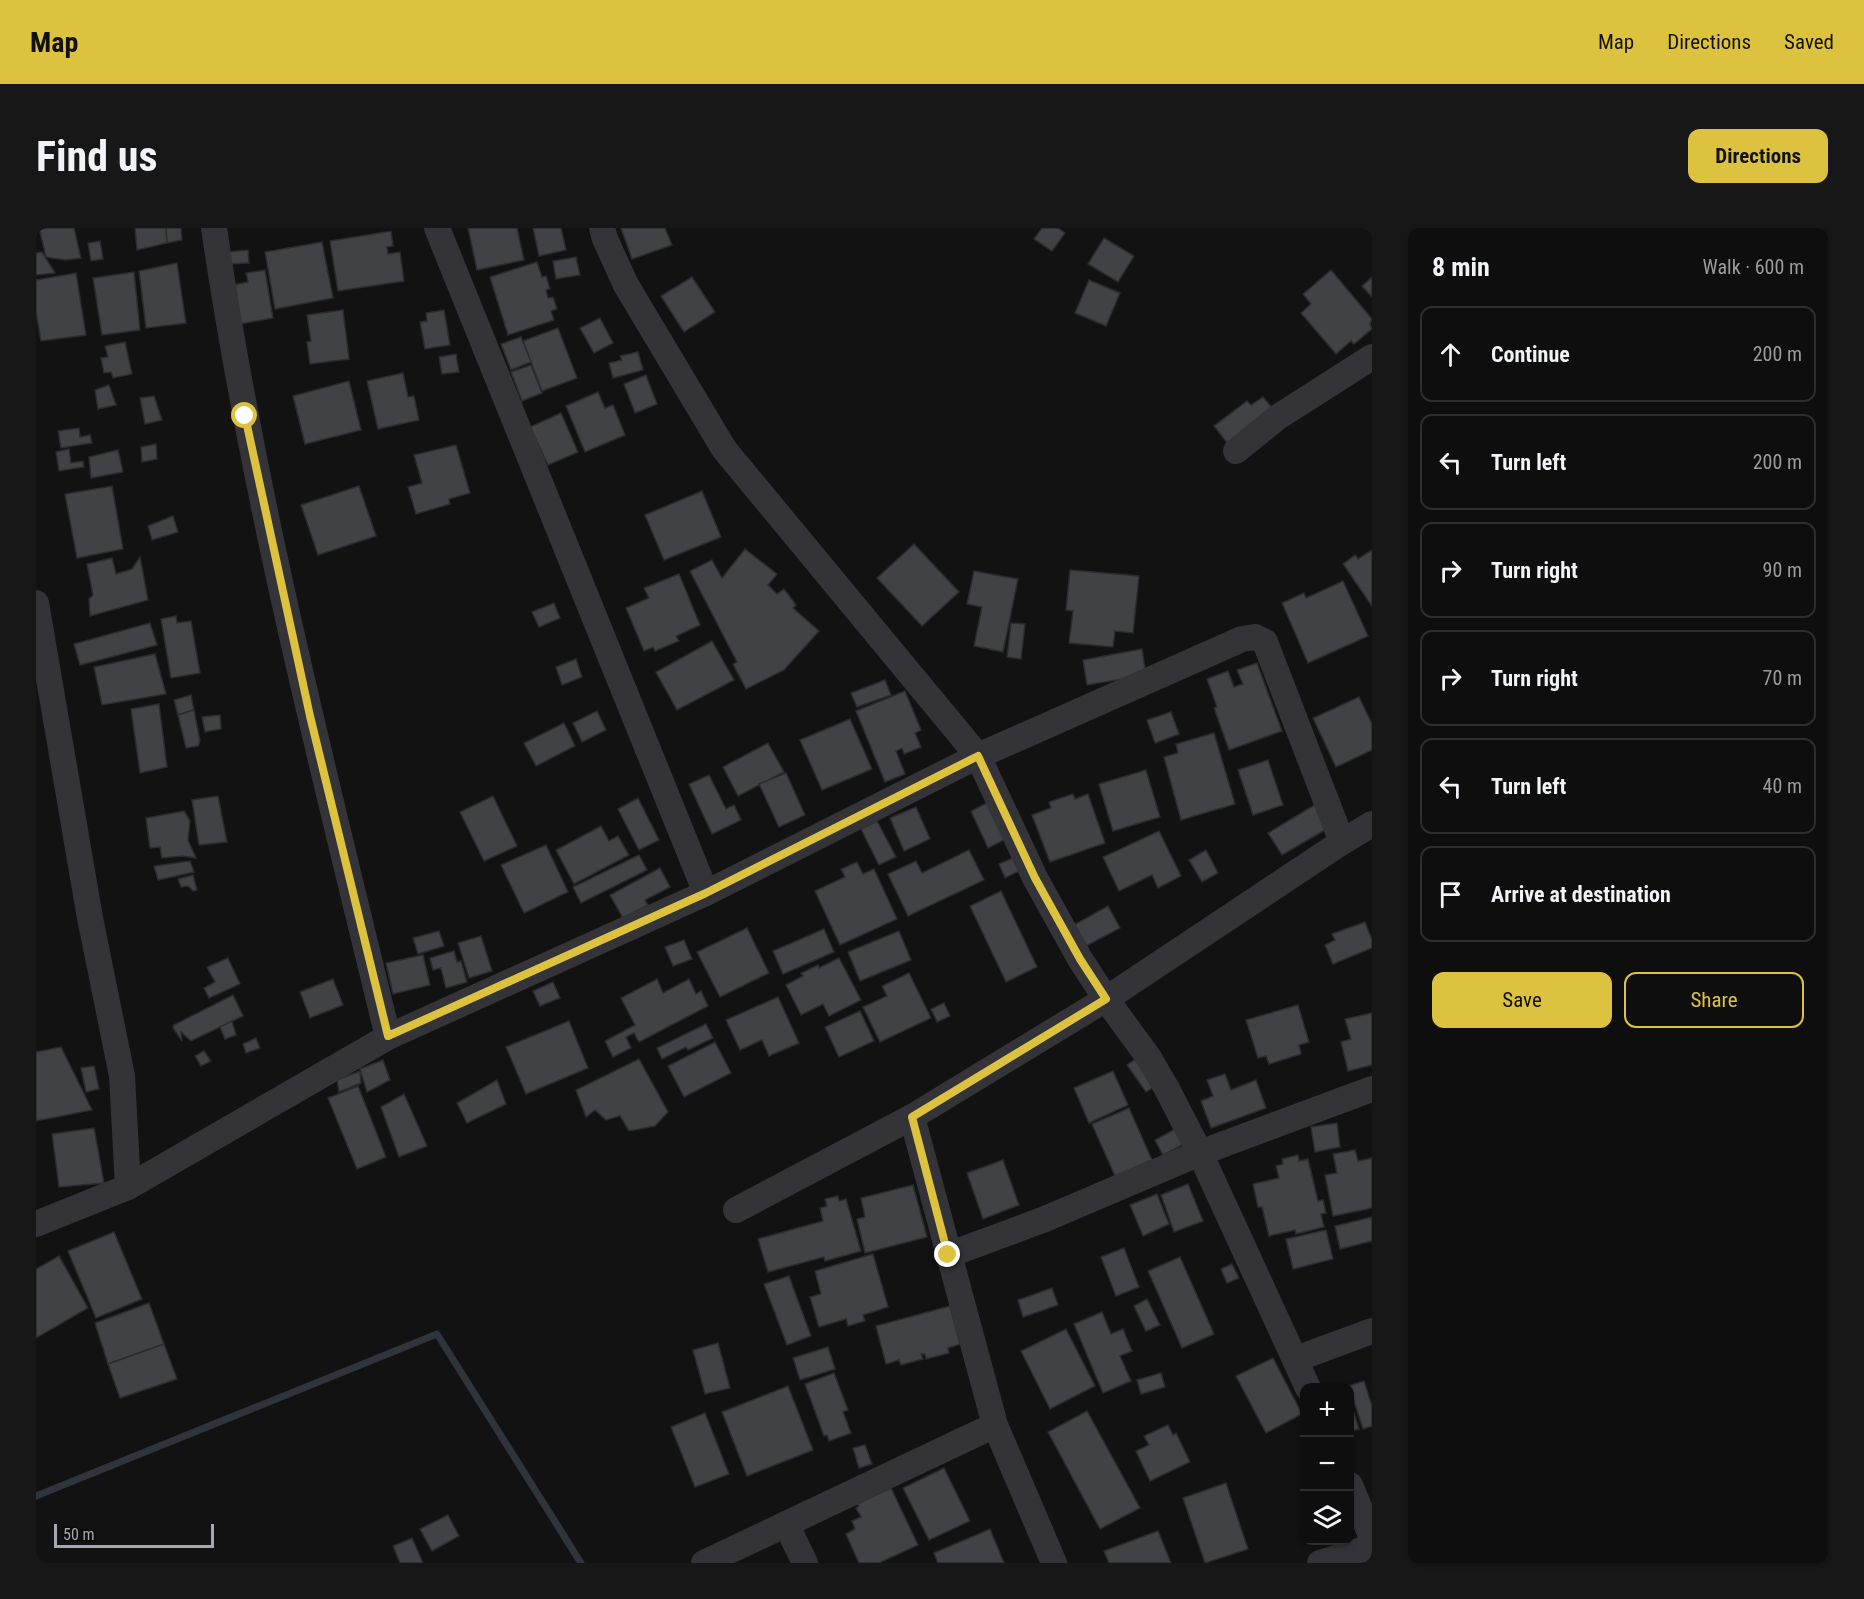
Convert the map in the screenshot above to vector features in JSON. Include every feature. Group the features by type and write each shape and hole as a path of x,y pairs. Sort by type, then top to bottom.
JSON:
{"street":[{"path":"214,228 248,427 310,716 388,1036"},
{"path":"437,228 706,893"},
{"path":"602,228 626,285 724,449 978,756 1035,878 1080,959 1149,1058 1200,1153 1306,1383"},
{"path":"1236,451 1278,417 1372,357"},
{"path":"36,603 88,907 122,1076 128,1186"},
{"path":"36,1224 128,1186 388,1036 706,893 978,756 1242,639 1255,637 1265,642 1342,842"},
{"path":"736,1210 912,1117 1106,999 1372,824"},
{"path":"948,1255 1045,1219 1200,1153 1372,1089"},
{"path":"912,1117 995,1425 1054,1563"},
{"path":"1296,1359 1372,1331"},
{"path":"704,1563 995,1425"},
{"path":"1352,1491 1372,1538"},
{"path":"786,1524 806,1563"},
{"path":"1320,1563 1372,1547"}],"building":[{"path":"39,228 74,228 81,258 65,260 46,257"},
{"path":"135,228 166,228 167,243 137,250"},
{"path":"166,228 181,228 182,240 167,243"},
{"path":"468,228 517,228 524,260 477,270"},
{"path":"533,228 561,228 566,250 539,256"},
{"path":"621,228 665,228 672,245 632,259"},
{"path":"1042,228 1058,228 1065,233 1052,251 1034,239"},
{"path":"391,231 393,246 387,247 388,254 400,252 404,281 338,291 330,241"},
{"path":"1104,238 1134,256 1118,282 1088,264"},
{"path":"100,241 103,259 91,261 88,243"},
{"path":"322,242 333,298 275,309 265,252"},
{"path":"248,250 249,263 228,264 227,252"},
{"path":"42,252 55,273 36,275 36,253"},
{"path":"576,257 580,275 556,279 553,261"},
{"path":"537,262 542,277 546,276 550,289 546,290 548,298 553,297 557,309 551,311 554,320 508,335 490,277"},
{"path":"177,263 186,323 146,328 139,271"},
{"path":"265,270 273,318 240,324 233,285 248,282 246,273"},
{"path":"1331,270 1372,319 1370,324 1372,329 1354,344 1351,341 1336,354 1301,313 1311,304 1303,294"},
{"path":"134,272 140,330 102,335 93,278"},
{"path":"76,273 86,335 41,341 36,312 36,280"},
{"path":"692,277 715,312 684,332 661,296"},
{"path":"1372,277 1372,297 1362,286"},
{"path":"1089,280 1120,293 1106,326 1075,313"},
{"path":"343,310 349,359 310,364 307,342 311,341 307,315"},
{"path":"444,310 450,345 425,349 420,322 427,321 426,313"},
{"path":"600,318 613,343 594,353 580,328"},
{"path":"558,328 577,378 542,391 523,341"},
{"path":"521,337 531,362 511,370 501,344"},
{"path":"125,342 132,374 113,378 111,372 104,373 101,358 108,357 105,346"},
{"path":"638,352 643,370 613,378 609,363 622,360 620,356"},
{"path":"456,354 459,372 442,374 439,357"},
{"path":"531,365 542,393 522,401 511,372"},
{"path":"403,373 408,397 414,396 419,420 378,429 367,381"},
{"path":"646,375 657,404 635,413 624,384"},
{"path":"349,381 361,430 305,444 293,396"},
{"path":"109,385 116,405 98,409 95,390"},
{"path":"598,392 605,408 613,405 625,435 585,452 566,406"},
{"path":"154,396 162,420 145,424 140,398"},
{"path":"1263,397 1273,409 1228,444 1214,426 1247,401 1251,405"},
{"path":"561,413 578,452 548,465 530,427"},
{"path":"79,428 80,437 90,435 92,443 61,448 58,431"},
{"path":"156,444 157,459 142,462 141,447"},
{"path":"456,445 470,493 449,499 450,504 416,514 408,487 422,483 414,455"},
{"path":"69,449 71,463 83,461 84,467 59,471 56,452"},
{"path":"118,450 123,472 91,478 89,457"},
{"path":"112,486 123,549 77,558 65,494"},
{"path":"359,486 376,536 318,555 301,505"},
{"path":"702,491 721,537 664,560 645,515"},
{"path":"173,516 178,532 152,540 148,526"},
{"path":"914,544 959,592 922,626 877,578"},
{"path":"745,549 777,574 768,585 777,594 784,589 796,605 793,608 819,631 784,670 746,689 733,664 737,662 690,571 712,560 722,578"},
{"path":"1372,550 1372,606 1343,564 1355,555 1358,559"},
{"path":"140,557 148,600 90,616 89,599 93,595 87,564 112,558 116,574 132,569"},
{"path":"1070,570 1139,576 1133,633 1115,631 1113,647 1069,643 1073,611 1066,610"},
{"path":"974,571 1018,579 1003,652 974,646 982,607 967,604"},
{"path":"679,574 700,625 676,636 679,641 655,651 653,647 644,651 626,608 649,598 644,588"},
{"path":"1343,581 1368,636 1308,663 1282,603 1304,593 1306,598"},
{"path":"554,603 560,618 539,627 532,612"},
{"path":"176,616 177,623 191,621 200,673 171,678 161,619"},
{"path":"150,623 157,645 80,665 74,644"},
{"path":"1011,623 1025,624 1021,659 1007,657"},
{"path":"712,641 734,680 677,710 656,672"},
{"path":"1142,649 1146,675 1087,685 1083,660"},
{"path":"155,654 166,694 102,705 94,667"},
{"path":"576,659 582,677 562,685 556,667"},
{"path":"1257,663 1282,731 1229,750 1214,708 1217,707 1207,679 1228,671 1234,687 1243,684 1237,670"},
{"path":"885,680 891,695 857,707 851,693"},
{"path":"905,691 921,730 915,733 921,747 904,754 902,748 896,751 905,774 885,782 856,711"},
{"path":"191,695 194,710 178,715 174,700"},
{"path":"1359,697 1372,724 1372,750 1336,767 1313,718"},
{"path":"159,704 167,767 140,773 131,709"},
{"path":"194,710 200,741 198,746 186,748 178,715"},
{"path":"597,711 606,730 582,742 573,723"},
{"path":"1171,712 1179,734 1155,743 1147,720"},
{"path":"220,715 221,729 205,732 202,717"},
{"path":"850,719 872,769 822,790 800,740"},
{"path":"564,723 575,746 536,766 524,743"},
{"path":"1214,733 1235,804 1181,820 1164,757 1178,753 1176,744"},
{"path":"768,743 784,772 738,796 723,767"},
{"path":"1268,760 1283,805 1253,815 1238,770"},
{"path":"1146,770 1160,817 1113,831 1099,784"},
{"path":"786,773 805,815 779,827 759,784"},
{"path":"709,775 726,809 734,805 741,820 712,834 689,784"},
{"path":"1073,794 1075,799 1088,794 1105,843 1050,862 1032,815 1051,808 1049,802"},
{"path":"218,796 227,842 199,845 192,800"},
{"path":"493,796 517,846 484,861 460,812"},
{"path":"638,798 659,840 639,850 618,809"},
{"path":"989,802 1006,839 988,848 971,811"},
{"path":"1316,804 1330,827 1282,855 1268,833"},
{"path":"916,807 930,839 904,851 890,818"},
{"path":"184,811 190,821 188,840 196,858 182,856 162,858 160,847 150,848 146,818"},
{"path":"877,821 896,857 879,865 861,829"},
{"path":"601,826 609,841 618,836 629,855 574,884 556,850"},
{"path":"1159,831 1181,876 1158,888 1152,875 1119,891 1103,857"},
{"path":"546,845 568,892 524,913 501,865"},
{"path":"969,850 984,880 908,916 888,874 916,861 922,873"},
{"path":"1206,850 1218,873 1202,882 1189,860"},
{"path":"639,855 647,870 581,903 573,887"},
{"path":"1013,858 1019,871 1005,878 999,864"},
{"path":"190,861 194,872 158,880 154,866"},
{"path":"857,862 863,874 874,869 897,919 840,945 815,891 845,877 841,869"},
{"path":"660,868 670,887 645,900 648,905 623,918 610,895"},
{"path":"193,875 197,890 193,891 188,886 181,887 178,879"},
{"path":"1001,891 1037,967 1006,982 970,906"},
{"path":"1108,906 1120,928 1086,946 1074,925"},
{"path":"1365,922 1372,940 1372,948 1333,964 1325,945 1335,940 1332,934"},
{"path":"747,928 769,973 720,997 697,952"},
{"path":"824,929 834,952 783,974 773,951"},
{"path":"439,931 444,946 418,954 413,938"},
{"path":"899,931 911,960 860,981 848,952"},
{"path":"481,936 492,971 469,978 458,943"},
{"path":"684,940 692,959 673,966 665,947"},
{"path":"454,951 457,962 461,961 467,982 446,988 441,968 433,970 430,958"},
{"path":"423,955 430,985 393,994 386,963"},
{"path":"228,958 240,984 209,998 204,988 215,982 207,967"},
{"path":"839,958 861,1000 829,1016 823,1004 801,1015 786,985 803,976 801,973 818,965 819,968"},
{"path":"909,973 931,1018 880,1042 863,1007 887,996 882,986"},
{"path":"333,979 343,1005 310,1018 300,992"},
{"path":"657,979 663,993 689,979 696,994 701,991 708,1006 639,1042 634,1033 626,1037 631,1048 613,1057 605,1041 635,1025 621,998"},
{"path":"553,982 560,998 540,1006 533,991"},
{"path":"233,995 243,1016 191,1041 181,1032 182,1041 173,1028 174,1025"},
{"path":"778,997 799,1043 769,1056 762,1040 740,1050 726,1020"},
{"path":"944,1003 950,1016 937,1022 931,1009"},
{"path":"1298,1005 1309,1042 1299,1045 1301,1054 1269,1064 1266,1056 1258,1058 1246,1020"},
{"path":"860,1011 874,1041 839,1057 825,1027"},
{"path":"1372,1013 1372,1065 1348,1071 1341,1042 1351,1039 1345,1019"},
{"path":"232,1021 236,1035 225,1039 220,1027"},
{"path":"569,1021 588,1068 526,1094 506,1047"},
{"path":"706,1024 713,1038 688,1050 686,1047 662,1059 657,1048"},
{"path":"256,1038 260,1048 246,1053 243,1044"},
{"path":"715,1042 731,1073 684,1097 668,1066"},
{"path":"61,1047 92,1110 36,1121 36,1052"},
{"path":"204,1051 211,1061 201,1066 195,1056"},
{"path":"1140,1056 1158,1084 1146,1092 1127,1065"},
{"path":"639,1059 668,1112 655,1126 629,1131 620,1116 606,1120 595,1110 586,1117 576,1090"},
{"path":"383,1060 390,1080 367,1092 360,1069"},
{"path":"94,1066 99,1089 86,1092 81,1068"},
{"path":"360,1071 361,1083 339,1092 337,1080"},
{"path":"1113,1071 1128,1105 1089,1123 1074,1088"},
{"path":"1225,1074 1231,1090 1256,1080 1266,1108 1211,1128 1201,1101 1213,1096 1207,1080"},
{"path":"497,1080 506,1104 467,1123 457,1103"},
{"path":"358,1086 386,1157 357,1169 328,1098"},
{"path":"404,1094 427,1146 399,1157 381,1107"},
{"path":"1129,1108 1152,1160 1115,1176 1092,1124"},
{"path":"1337,1123 1340,1147 1315,1152 1311,1127"},
{"path":"94,1128 104,1183 59,1187 52,1134"},
{"path":"1177,1128 1186,1143 1163,1155 1155,1140"},
{"path":"1355,1150 1358,1161 1372,1158 1372,1208 1333,1216 1325,1175 1337,1173 1333,1154"},
{"path":"1298,1155 1299,1161 1308,1159 1318,1201 1323,1200 1326,1213 1321,1214 1324,1227 1296,1234 1295,1230 1269,1236 1262,1207 1258,1207 1253,1184 1279,1178 1276,1166 1283,1164 1282,1159"},
{"path":"1003,1160 1019,1205 983,1219 967,1173"},
{"path":"1188,1184 1203,1221 1174,1232 1161,1195"},
{"path":"913,1185 927,1237 865,1253 857,1219 865,1217 861,1198"},
{"path":"1157,1194 1169,1224 1143,1236 1130,1205"},
{"path":"838,1196 839,1201 846,1199 861,1251 825,1261 824,1257 768,1272 758,1239 823,1221 820,1208 827,1206 825,1199"},
{"path":"1372,1217 1372,1241 1340,1249 1335,1226"},
{"path":"1326,1230 1333,1259 1293,1269 1286,1239"},
{"path":"114,1232 142,1299 96,1318 68,1251"},
{"path":"1124,1248 1139,1287 1116,1296 1101,1257"},
{"path":"873,1254 888,1307 863,1315 865,1321 848,1326 846,1319 819,1327 810,1297 821,1294 815,1271"},
{"path":"59,1256 88,1308 36,1338 36,1269"},
{"path":"1180,1257 1214,1334 1182,1348 1148,1271"},
{"path":"1232,1264 1239,1278 1227,1283 1221,1269"},
{"path":"789,1276 811,1336 787,1345 764,1284"},
{"path":"1052,1288 1058,1305 1023,1317 1018,1300"},
{"path":"1147,1299 1160,1325 1146,1331 1134,1306"},
{"path":"149,1303 164,1344 108,1364 95,1323"},
{"path":"950,1306 960,1344 948,1348 949,1353 926,1359 925,1354 921,1354 923,1359 901,1365 899,1360 886,1364 876,1326"},
{"path":"1102,1312 1111,1334 1123,1329 1132,1351 1120,1356 1131,1381 1103,1393 1074,1324"},
{"path":"1066,1329 1095,1386 1050,1409 1021,1351"},
{"path":"718,1343 730,1388 705,1394 693,1350"},
{"path":"164,1344 177,1379 120,1398 108,1364"},
{"path":"828,1347 835,1369 800,1380 793,1358"},
{"path":"1273,1358 1300,1410 1300,1415 1266,1433 1236,1376"},
{"path":"834,1373 848,1410 843,1412 851,1433 829,1441 827,1435 824,1436 805,1384"},
{"path":"1161,1373 1165,1387 1141,1394 1137,1380"},
{"path":"1364,1381 1372,1406 1372,1426 1363,1429 1354,1401 1354,1384"},
{"path":"788,1386 813,1450 747,1476 722,1412"},
{"path":"1087,1411 1140,1508 1100,1529 1048,1432"},
{"path":"705,1413 729,1474 695,1487 671,1427"},
{"path":"1354,1413 1359,1429 1354,1431"},
{"path":"1168,1425 1173,1435 1176,1433 1190,1462 1150,1481 1136,1451 1149,1445 1144,1436"},
{"path":"865,1445 872,1464 859,1468 853,1448"},
{"path":"944,1468 970,1521 929,1540 903,1488"},
{"path":"1226,1483 1248,1549 1205,1563 1183,1498"},
{"path":"891,1488 918,1545 879,1563 859,1563 846,1534 855,1529 852,1521 861,1517 856,1508 859,1506 857,1504"},
{"path":"448,1515 459,1536 432,1551 420,1529"},
{"path":"990,1529 1004,1563 938,1563 934,1553"},
{"path":"1158,1531 1171,1563 1109,1563 1104,1551"},
{"path":"412,1538 423,1563 400,1563 393,1546"}],"waterway":[{"path":"36,1496 437,1334 581,1563"}],"route":[{"path":"245,416 310,716 388,1036 706,893 978,756 1035,878 1080,959 1106,999 912,1117 948,1255"}]}
